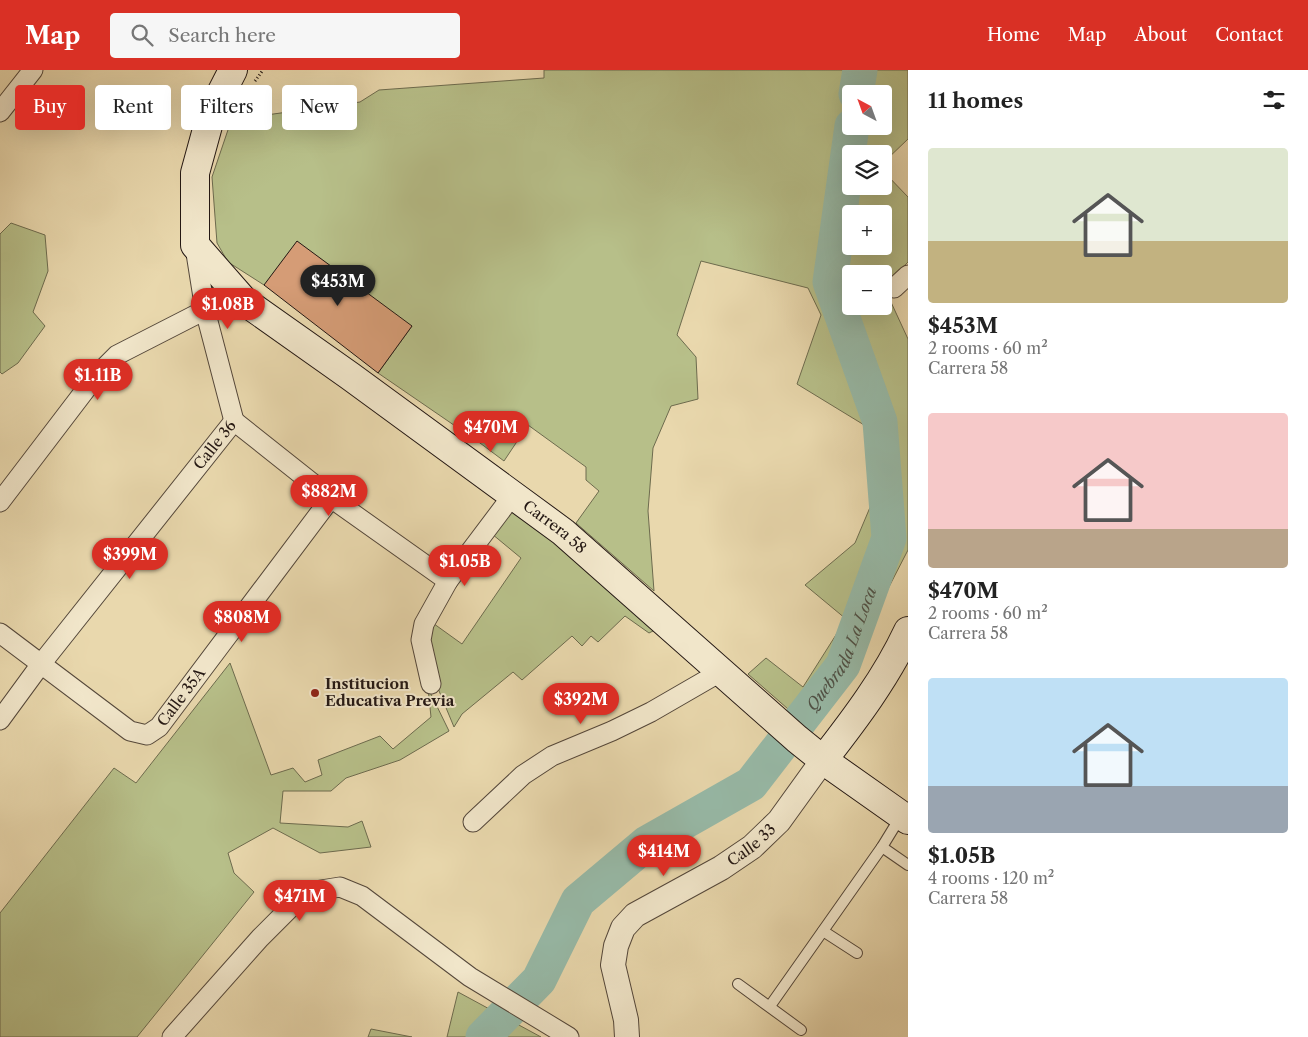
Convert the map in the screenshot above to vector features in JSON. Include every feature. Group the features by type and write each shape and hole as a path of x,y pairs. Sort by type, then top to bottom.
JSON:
{"main road":[{"name":"Calle 36","path":"195,245 195,173 212,111 234,70"},
{"name":"Carrera 58","path":"195,245 244,301 358,381 563,532 797,739 905,818"},
{"name":"Calle 33","path":"824,760 856,718 897,654 908,631"}],"street":[{"path":"0,112 34,70"},
{"name":"Calle 36","path":"0,720 41,664 234,421 205,310 195,245"},
{"path":"894,288 908,275"},
{"path":"0,502 96,376 117,355 205,310"},
{"path":"234,421 331,498 448,581"},
{"path":"431,684 421,640 424,624 448,581 512,496"},
{"name":"Calle 35A","path":"41,664 130,731 147,735 159,727 331,498"},
{"path":"0,633 41,664"},
{"path":"473,822 523,775 552,756 612,731 651,712 722,671"},
{"name":"Calle 33","path":"627,1037 626,1020 612,965 616,946 623,928 635,915 721,868 752,847 779,822 824,760"},
{"path":"172,1037 260,938 297,901 321,890 340,887 362,896 470,977 570,1037"}],"lane":[{"path":"770,1006 882,847 905,818"},
{"path":"882,847 908,865"},
{"path":"823,931 857,952"},
{"path":"738,984 801,1030"}],"green space":[{"path":"544,70 908,70 908,139 892,154 892,145 842,145 842,195 892,195 892,180 908,197 908,262 892,279 892,265 842,265 842,315 892,315 892,304 908,339 908,550 824,713 812,730 748,674 766,658 803,687 846,619 805,585 855,543 879,486 874,431 797,384 821,315 808,288 701,261 677,335 696,357 698,399 671,406 653,448 648,511 654,591 576,523 599,491 586,480 586,467 528,425 504,461 378,373 412,326 264,285 228,262 217,243 212,177 228,130 272,130 272,114 282,113 282,130 357,130 357,102 379,90 544,78"},
{"path":"11,223 45,235 48,271 33,312 45,326 18,363 2,374 0,372 0,234"},
{"path":"519,510 655,630 649,633 625,616 598,642 591,636 582,646 572,636 522,680 513,672 462,714 454,727 432,674 425,642 430,621 462,644 521,558 492,534 508,512"},
{"path":"230,663 271,775 293,768 305,782 322,775 318,760 380,736 393,749 431,717 428,688 449,731 400,760 346,778 331,791 283,791 280,823 348,827 362,821 371,847 320,853 273,828 228,853 234,873 254,892 137,1037 0,1037 0,913 114,768 136,783"},
{"path":"458,992 541,1037 447,1037"},
{"path":"371,1029 412,1037 368,1037"}],"building":[{"path":"297,241 412,326 378,373 264,285"}],"waterway":[{"name":"Quebrada La Loca","path":"858,85 860,70"},
{"name":"Quebrada La Loca","path":"483,1037 539,980 578,901 647,843 751,784 843,665 889,538 880,422 830,282 851,135"}],"place":[{"name":"Institucion Educativa Previa","path":"315,693"}]}
